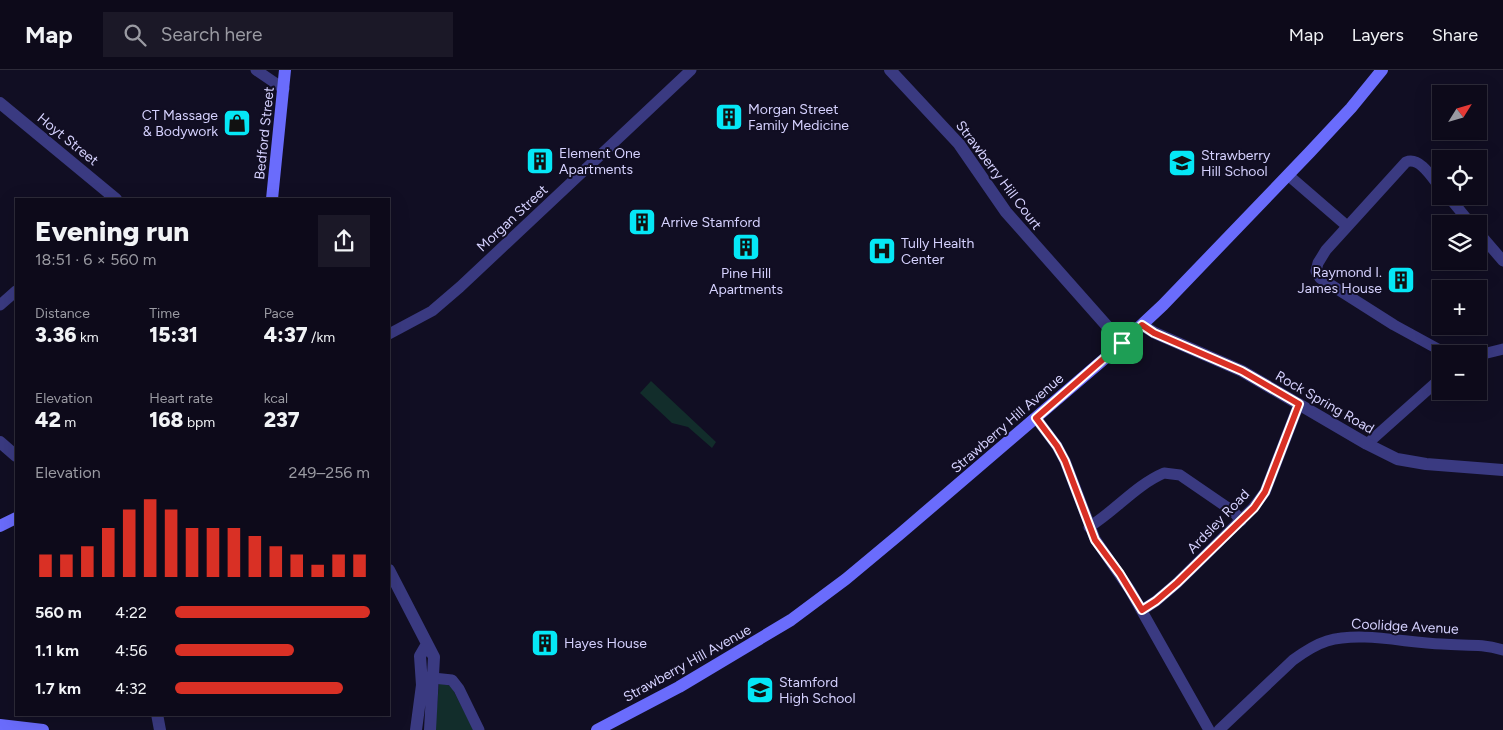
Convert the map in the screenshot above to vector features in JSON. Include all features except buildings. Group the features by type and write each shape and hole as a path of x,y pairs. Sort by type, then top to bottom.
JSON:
{"main road":[{"name":"Bedford Street","path":"272,198 285,70"},
{"name":"Strawberry Hill Avenue","path":"597,730 679,687 791,620 858,569 1142,325 1288,175 1351,108 1382,70"},
{"path":"0,526 15,518"},
{"path":"0,725 43,730"}],"street":[{"path":"256,70 284,89"},
{"name":"Morgan Street","path":"390,333 432,310 460,287 691,70"},
{"name":"Strawberry Hill Court","path":"890,70 959,144 1006,212 1122,343"},
{"name":"Hoyt Street","path":"0,103 115,198"},
{"path":"1432,178 1421,165 1410,160 1400,168 1326,250 1318,263 1316,271 1320,278 1432,346"},
{"path":"1288,175 1347,226"},
{"path":"1455,205 1464,215"},
{"path":"1487,242 1503,261"},
{"path":"0,305 15,291"},
{"name":"Rock Spring Road","path":"1142,325 1154,333 1242,371 1367,444 1398,459 1410,462 1503,470"},
{"path":"1487,353 1503,349"},
{"path":"1367,444 1432,386"},
{"name":"Ardsley Road","path":"1142,610 1177,583 1254,508 1265,492 1299,404"},
{"path":"1036,418 1057,446 1065,461 1095,540 1120,574 1142,610 1209,730"},
{"path":"0,442 15,455"},
{"path":"1089,527 1164,472 1180,476 1234,512 1240,520"},
{"path":"390,572 434,657 430,730"},
{"name":"Coolidge Avenue","path":"1219,730 1293,660 1327,641 1339,638 1363,638 1444,645 1474,644 1503,650"},
{"path":"416,730 422,685 420,656 427,644"},
{"path":"433,678 452,680 459,688 479,730"},
{"path":"156,716 160,730"}],"green space":[{"path":"651,381 716,442 712,448 688,427 672,423 640,393"},
{"path":"439,683 451,686 474,730 435,730"}],"place":[{"name":"Morgan Street Family Medicine","path":"729,117"},
{"name":"CT Massage & Bodywork","path":"237,123"},
{"name":"Element One Apartments","path":"540,161"},
{"name":"Strawberry Hill School","path":"1182,163"},
{"name":"Arrive Stamford","path":"642,222"},
{"name":"Pine Hill Apartments","path":"746,247"},
{"name":"Tully Health Center","path":"882,251"},
{"name":"Raymond I. James House","path":"1401,280"},
{"name":"Hayes House","path":"545,643"},
{"name":"Stamford High School","path":"760,690"}],"route":[{"path":"1142,325 1154,333 1242,371 1299,404 1265,492 1254,508 1177,583 1142,610 1114,565 1095,540 1065,461 1057,446 1036,418 1122,343 1142,325"}]}
